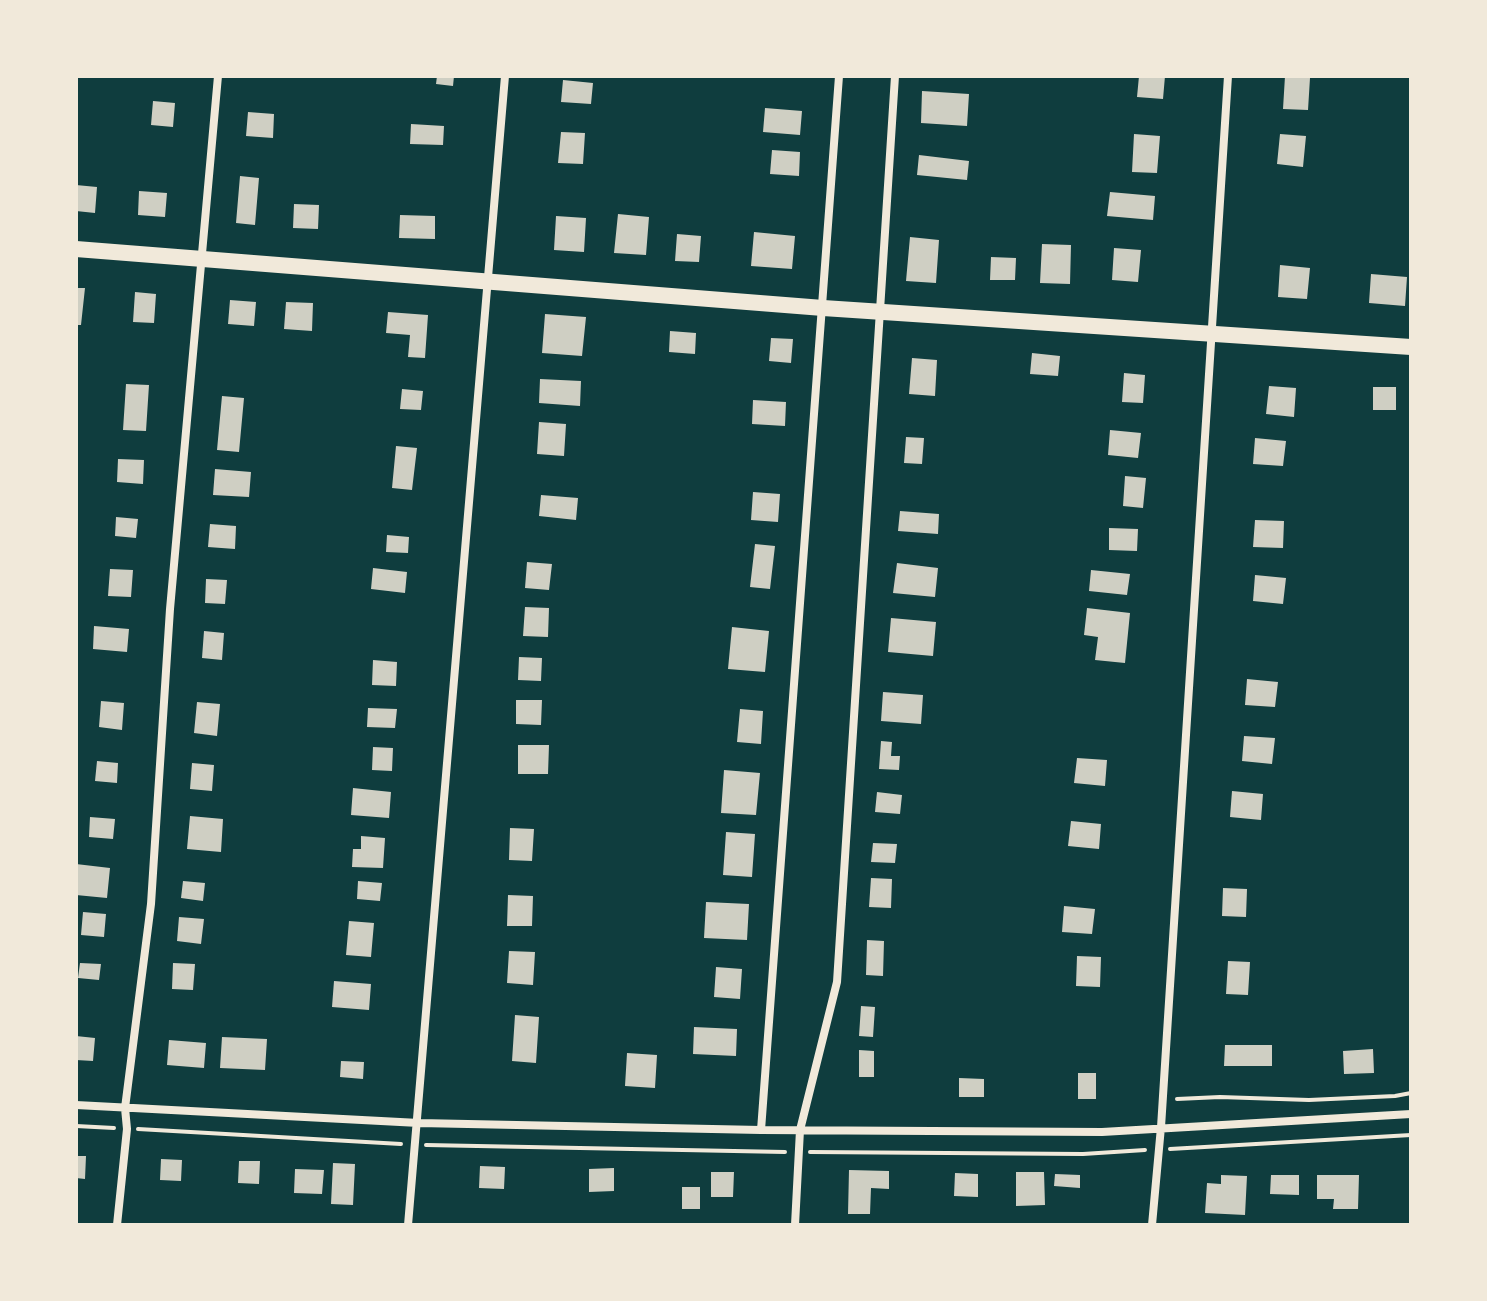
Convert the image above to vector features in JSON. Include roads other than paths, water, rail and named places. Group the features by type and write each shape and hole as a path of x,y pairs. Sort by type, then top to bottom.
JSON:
{"main road":[{"path":"76,249 823,308 1411,347"}],"street":[{"path":"117,1225 127,1129 125,1108 151,904 170,609 218,76"},
{"path":"408,1225 505,76"},
{"path":"761,1130 839,76"},
{"path":"795,1225 800,1130 837,982 895,76"},
{"path":"1152,1225 1163,1100 1228,76"},
{"path":"76,1105 419,1123 761,1130 1102,1132 1411,1114"}]}
